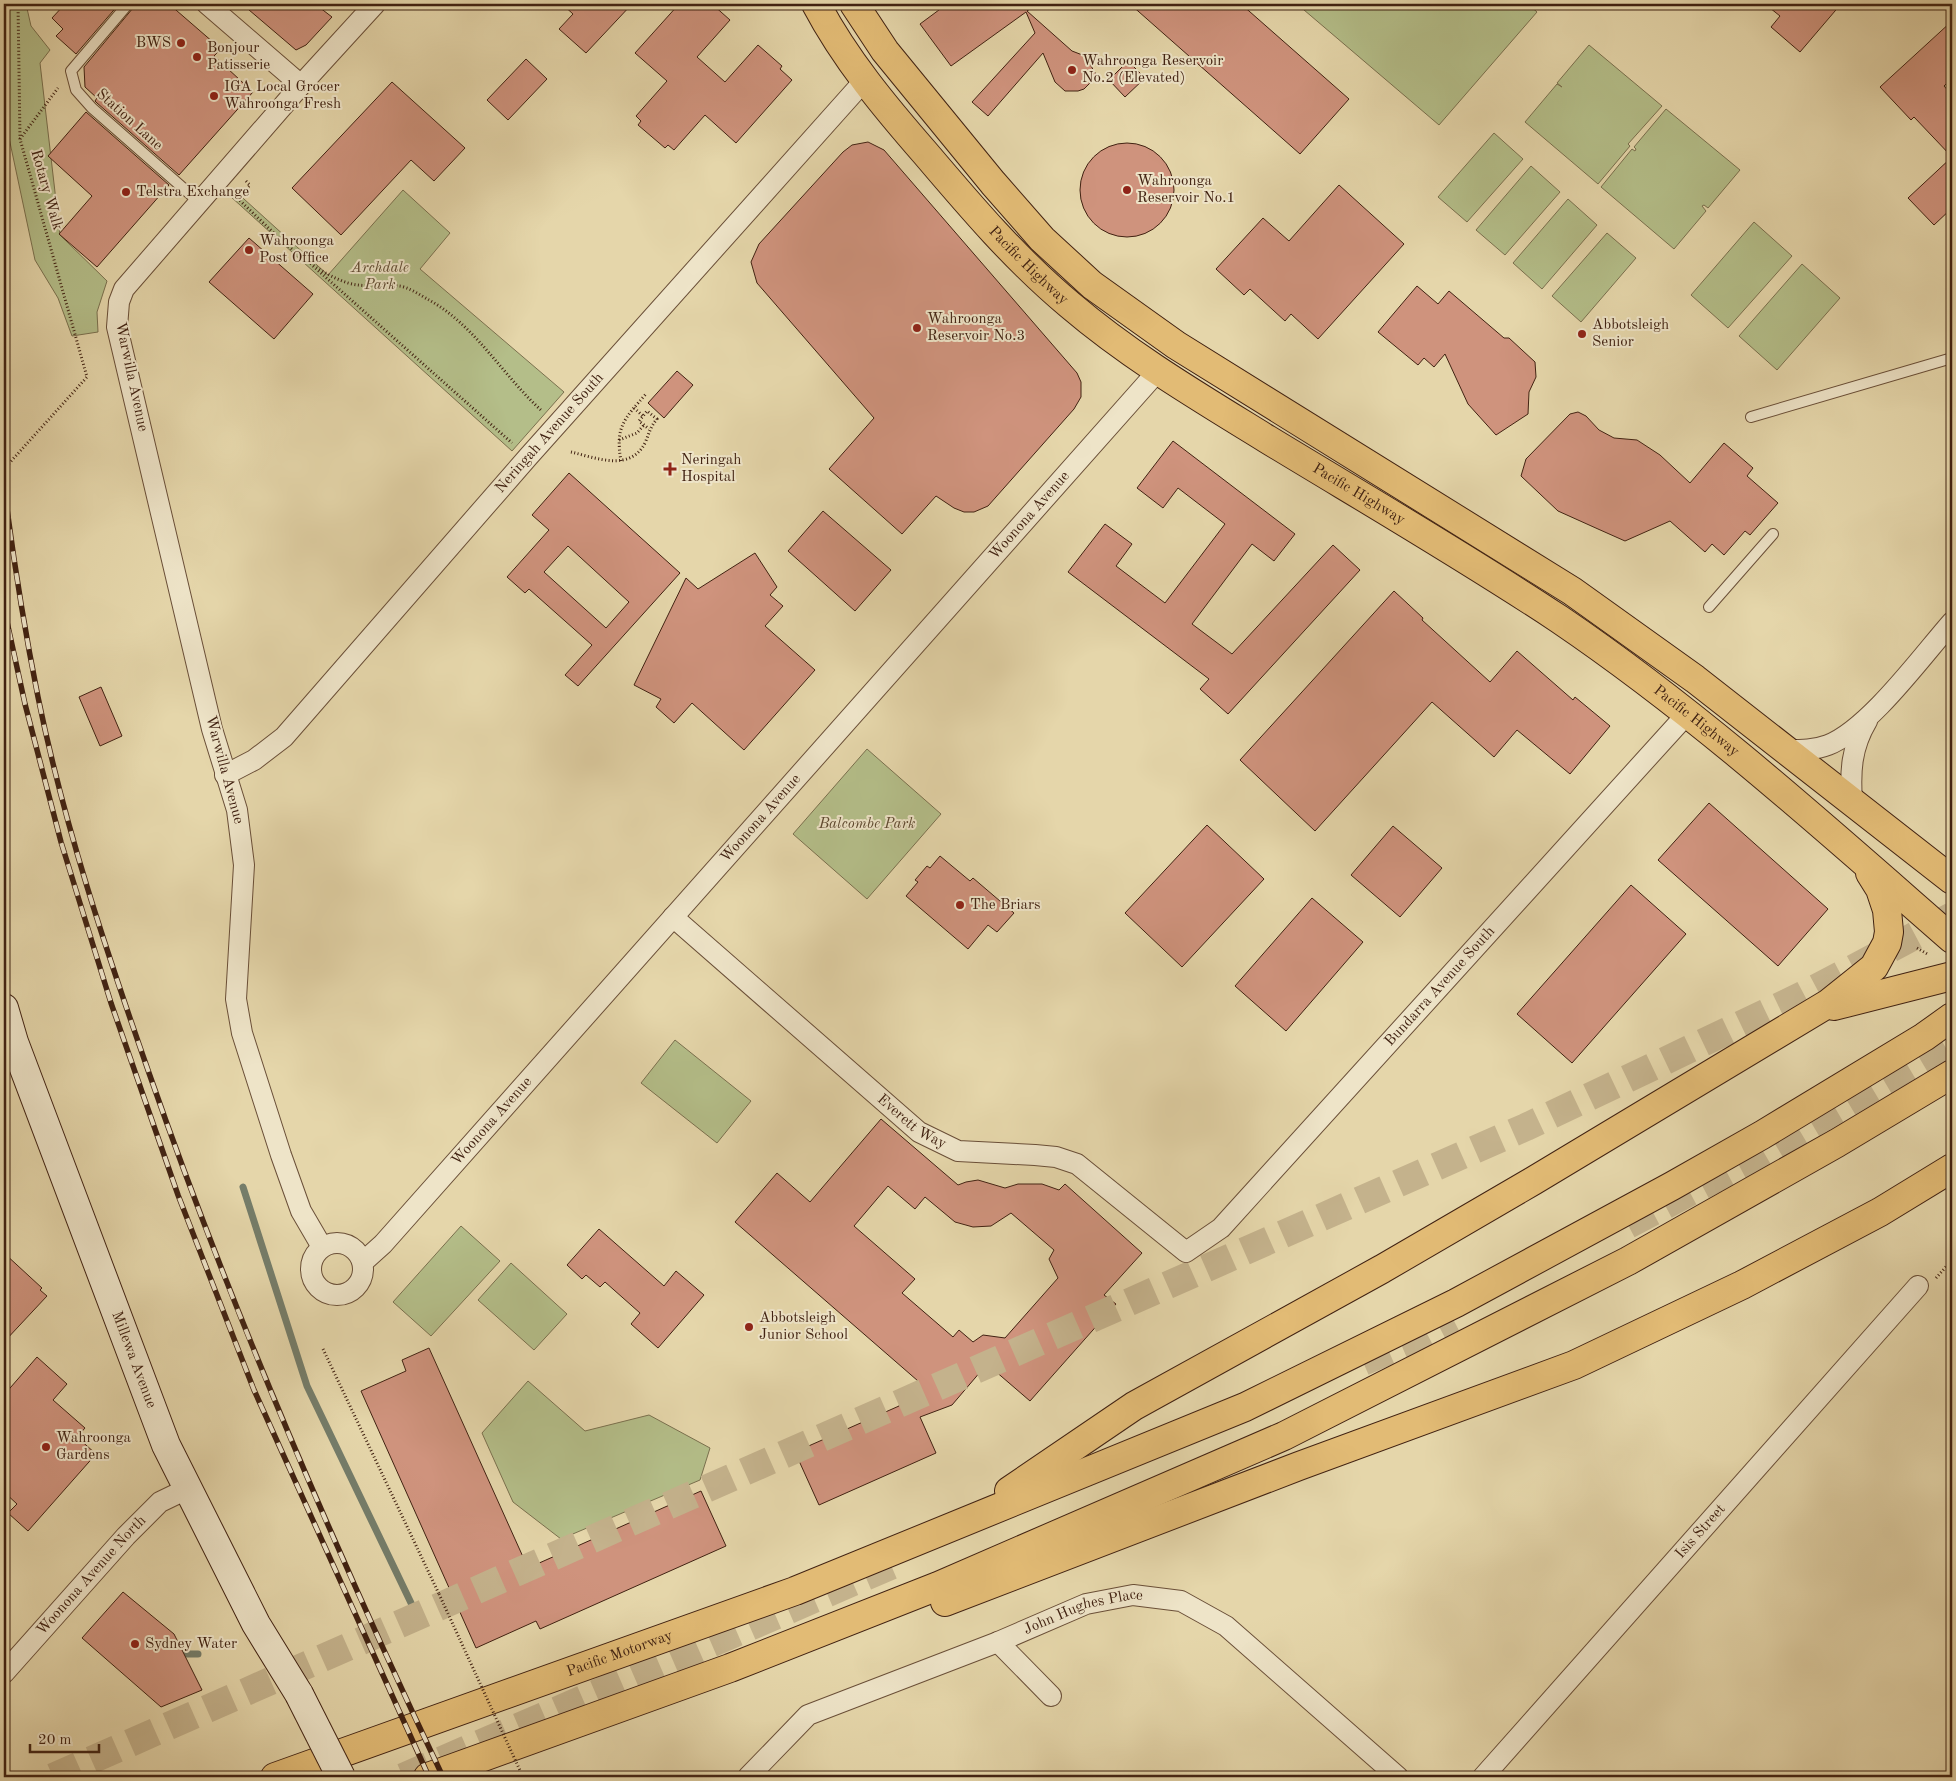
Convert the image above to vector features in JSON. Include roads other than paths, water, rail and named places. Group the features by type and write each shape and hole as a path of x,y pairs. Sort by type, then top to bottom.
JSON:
{"highway":[{"name":"Pacific Highway","path":"816,4 864,81 970,205 1022,261 1069,305 1157,372 1557,618 1621,663 1749,763 1952,939"},
{"name":"Pacific Highway","path":"854,4 885,50 993,184 1042,239 1092,285 1176,345 1572,591 1695,679 1952,880"},
{"path":"962,1523 1134,1406 1382,1269 1516,1191 1815,1011 1870,971 1877,963 1886,943 1889,919 1885,901 1873,876 1857,856"},
{"path":"1815,1011 1948,977"},
{"path":"962,1523 1245,1407 1456,1304 1762,1135 1924,1037 1952,1017"},
{"path":"428,1777 730,1668 938,1586 1284,1436 1628,1261 1837,1143 1952,1074"},
{"path":"730,1668 916,1613 1290,1470 1574,1365 1742,1285 1880,1212 1952,1168"},
{"name":"Pacific Motorway","path":"275,1777 795,1591 962,1523"}],"street":[{"path":"207,4 301,85"},
{"path":"199,202 375,4"},
{"name":"Neringah Avenue South","path":"225,775 254,760 284,737 528,457 864,81"},
{"name":"Warwilla Avenue","path":"199,202 124,289 118,302 117,327 212,729 237,810 244,865 236,999 242,1033 281,1154 302,1211 322,1247"},
{"name":"Woonona Avenue","path":"363,1262 383,1244 1157,372"},
{"path":"1787,750 1828,745 1842,739 1869,717 1952,622"},
{"name":"Bundarra Avenue South","path":"1186,1252 1221,1228 1687,714"},
{"path":"1852,801 1850,770 1853,753 1869,717"},
{"name":"Everett Way","path":"673,917 919,1132 958,1151 1056,1157 1077,1164 1186,1252"},
{"name":"Millewa Avenue","path":"4,1008 9,1048 166,1445 256,1624 299,1694 341,1777"},
{"path":"343,1242 355,1248 363,1262 362,1278 350,1292 334,1295 324,1292 314,1281 311,1266 312,1260 322,1247 332,1243 343,1242"},
{"name":"Isis Street","path":"1483,1777 1918,1286"},
{"name":"Woonona Avenue North","path":"4,1674 126,1536 160,1502 189,1488"},
{"name":"John Hughes Place","path":"749,1777 808,1715 998,1642 1086,1604 1133,1595 1181,1601 1226,1626 1398,1777"},
{"path":"998,1642 1051,1696"}],"lane":[{"name":"Station Lane","path":"128,4 71,71 76,90 92,108 199,202"},
{"path":"1751,417 1952,358"},
{"path":"1709,607 1773,534"}],"waterway":[{"path":"243,1187 307,1386 412,1605"},
{"path":"186,1654 198,1654"}],"tunnel":[{"path":"53,1777 1526,1127 1803,995 1952,916"},
{"path":"1628,1225 1756,1157 1952,1041"},
{"path":"1363,1362 1407,1343 1453,1319"},
{"path":"403,1777 904,1560"}],"railway":[{"path":"4,486 23,618 48,745 87,887 133,1027 181,1163 250,1341 324,1517 443,1777"},
{"path":"4,608 25,704 61,842 111,1003 178,1195 254,1390 429,1777"}],"place":[{"name":"BWS","path":"181,43"},
{"name":"Bonjour Patisserie","path":"197,57"},
{"name":"Wahroonga Reservoir No.2 (Elevated)","path":"1072,70"},
{"name":"IGA Local Grocer Wahroonga Fresh","path":"214,96"},
{"name":"Wahroonga Reservoir No.1","path":"1127,190"},
{"name":"Telstra Exchange","path":"126,192"},
{"name":"Wahroonga Post Office","path":"249,250"},
{"name":"Wahroonga Reservoir No.3","path":"917,328"},
{"name":"Abbotsleigh Senior","path":"1582,334"},
{"name":"Neringah Hospital","path":"670,469"},
{"name":"The Briars","path":"960,905"},
{"name":"Abbotsleigh Junior School","path":"749,1327"},
{"name":"Wahroonga Gardens","path":"46,1447"},
{"name":"Sydney Water","path":"135,1644"}],"park label":[{"name":"Archdale Park","path":"380,276"},
{"name":"Balcombe Park","path":"867,824"}]}
